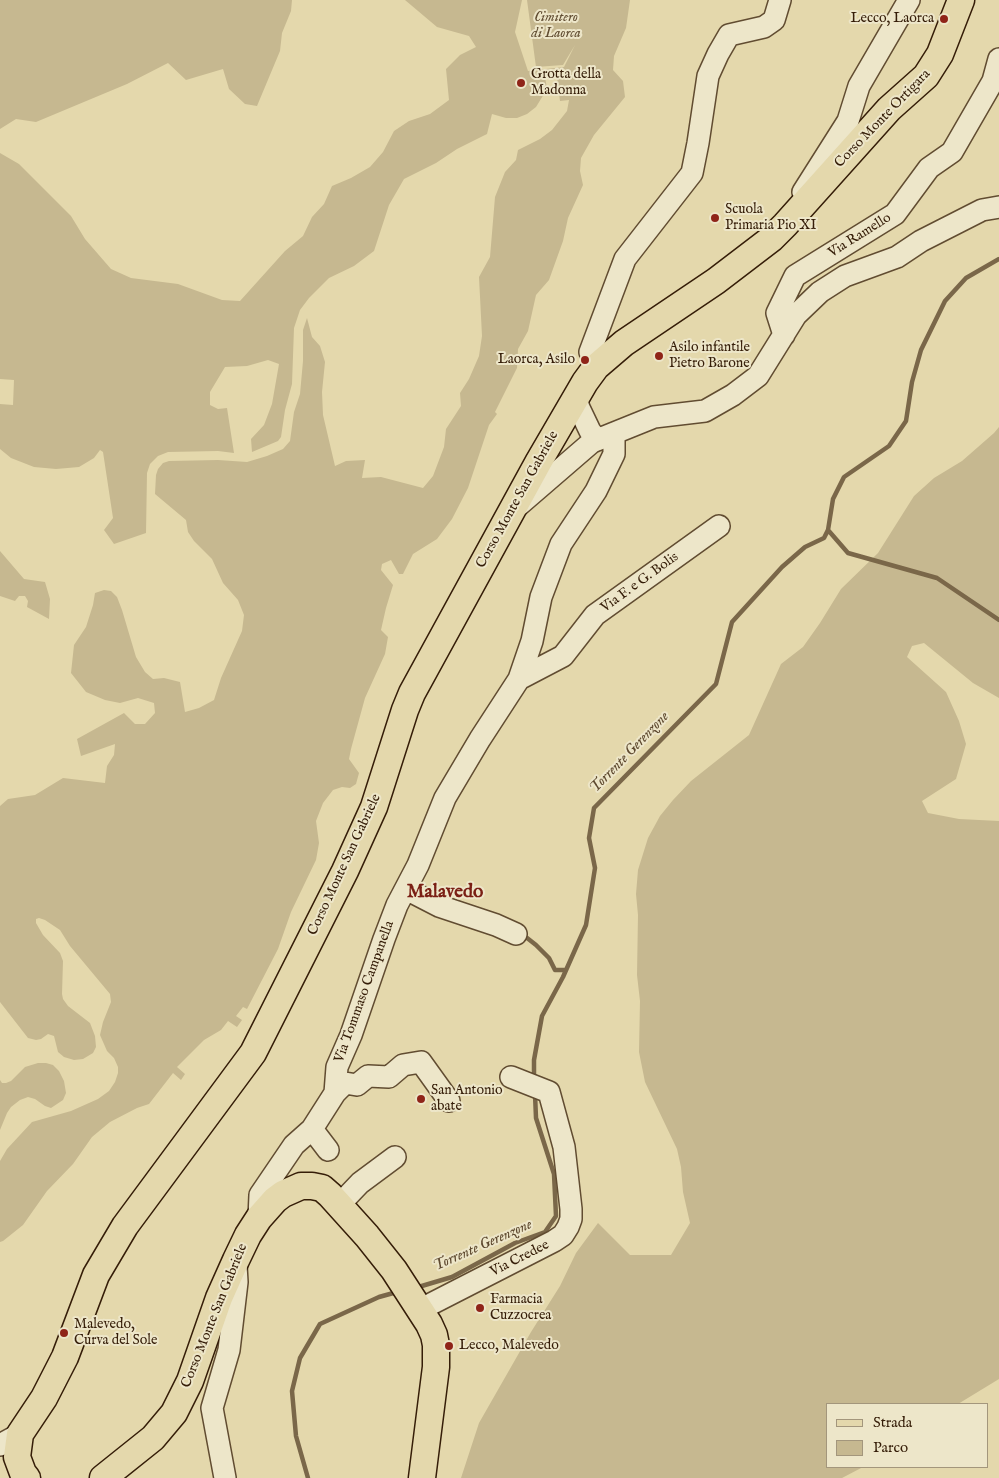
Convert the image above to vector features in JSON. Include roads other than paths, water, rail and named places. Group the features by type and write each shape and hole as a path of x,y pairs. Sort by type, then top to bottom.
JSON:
{"main road":[{"name":"Corso Monte Ortigara","path":"785,225 889,109 926,76 940,54 961,0"},
{"name":"Corso Monte San Gabriele","path":"27,1478 23,1473 10,1440 38,1410 65,1357 96,1275 111,1247 253,1053 345,872 366,826 378,798 408,701 424,668 576,397 596,367 624,343 716,280 771,239 785,225"},
{"name":"Corso Monte San Gabriele","path":"103,1478 154,1438 174,1413 190,1381 219,1298 248,1235 259,1218 283,1194 301,1186 312,1186 322,1188 339,1205 394,1270 429,1324 434,1335 436,1355 422,1478"}],"street":[{"path":"596,367 590,352 625,259 692,173 708,76 718,54 729,35 764,27 774,20 780,0"},
{"path":"785,225 793,208 848,120 859,86 909,0"},
{"name":"Via Ramello","path":"784,335 777,313 795,276 895,214 929,168 952,152 993,81 999,59"},
{"path":"974,205 999,200"},
{"name":"Via Ramello","path":"511,512 592,442 654,417 705,411 733,395 758,376 796,315 820,292 845,276 897,257 921,242 982,210 999,207"},
{"path":"576,397 578,408 586,423 605,437"},
{"name":"Via Tommaso Campanella","path":"259,1218 260,1195 294,1145 312,1129 335,1093 338,1067 387,930 418,865 445,798 519,679 532,641 541,597 561,544 596,491 614,454 605,437"},
{"name":"Via F. e G. Bolis","path":"519,679 563,656 595,615 719,526"},
{"path":"406,889 439,906 496,925 516,934"},
{"path":"335,1093 345,1083 357,1085 368,1076 388,1077 404,1065 421,1062 449,1101"},
{"name":"Via Credee","path":"419,1308 429,1305 554,1242 563,1235 568,1227 571,1209 564,1147 549,1092 517,1079"},
{"path":"312,1129 328,1150"},
{"path":"339,1205 360,1182 395,1157"},
{"path":"225,1478 212,1408 229,1350 237,1282 236,1260"}],"waterway":[{"name":"Torrente Gerenzone","path":"534,1081 534,1060 542,1016 563,977 586,925 595,868 589,838 594,808 716,684 732,622 782,567 805,547 824,538 828,530 833,499 844,477 889,446 906,421 912,382 921,350 945,301 966,278 999,259"},
{"path":"828,530 848,553 937,578 999,620"},
{"path":"522,934 549,958 555,970 566,970"},
{"name":"Torrente Gerenzone","path":"415,1288 452,1277 515,1243 545,1232 556,1216 554,1174 536,1118 535,1094"},
{"name":"Torrente Gerenzone","path":"308,1478 296,1436 292,1391 300,1358 320,1324 379,1297 397,1292"}],"place":[{"name":"Lecco, Laorca","path":"944,19"},
{"name":"Grotta della Madonna","path":"521,83"},
{"name":"Scuola Primaria Pio XI","path":"715,218"},
{"name":"Asilo infantile Pietro Barone","path":"659,356"},
{"name":"Laorca, Asilo","path":"585,360"},
{"name":"San Antonio abate","path":"421,1099"},
{"name":"Farmacia Cuzzocrea","path":"480,1308"},
{"name":"Malevedo, Curva del Sole","path":"64,1333"},
{"name":"Lecco, Malevedo","path":"449,1346"}],"district":[{"name":"Malavedo","path":"445,893"}],"park label":[{"name":"Cimitero di Laorca","path":"556,26"}]}
